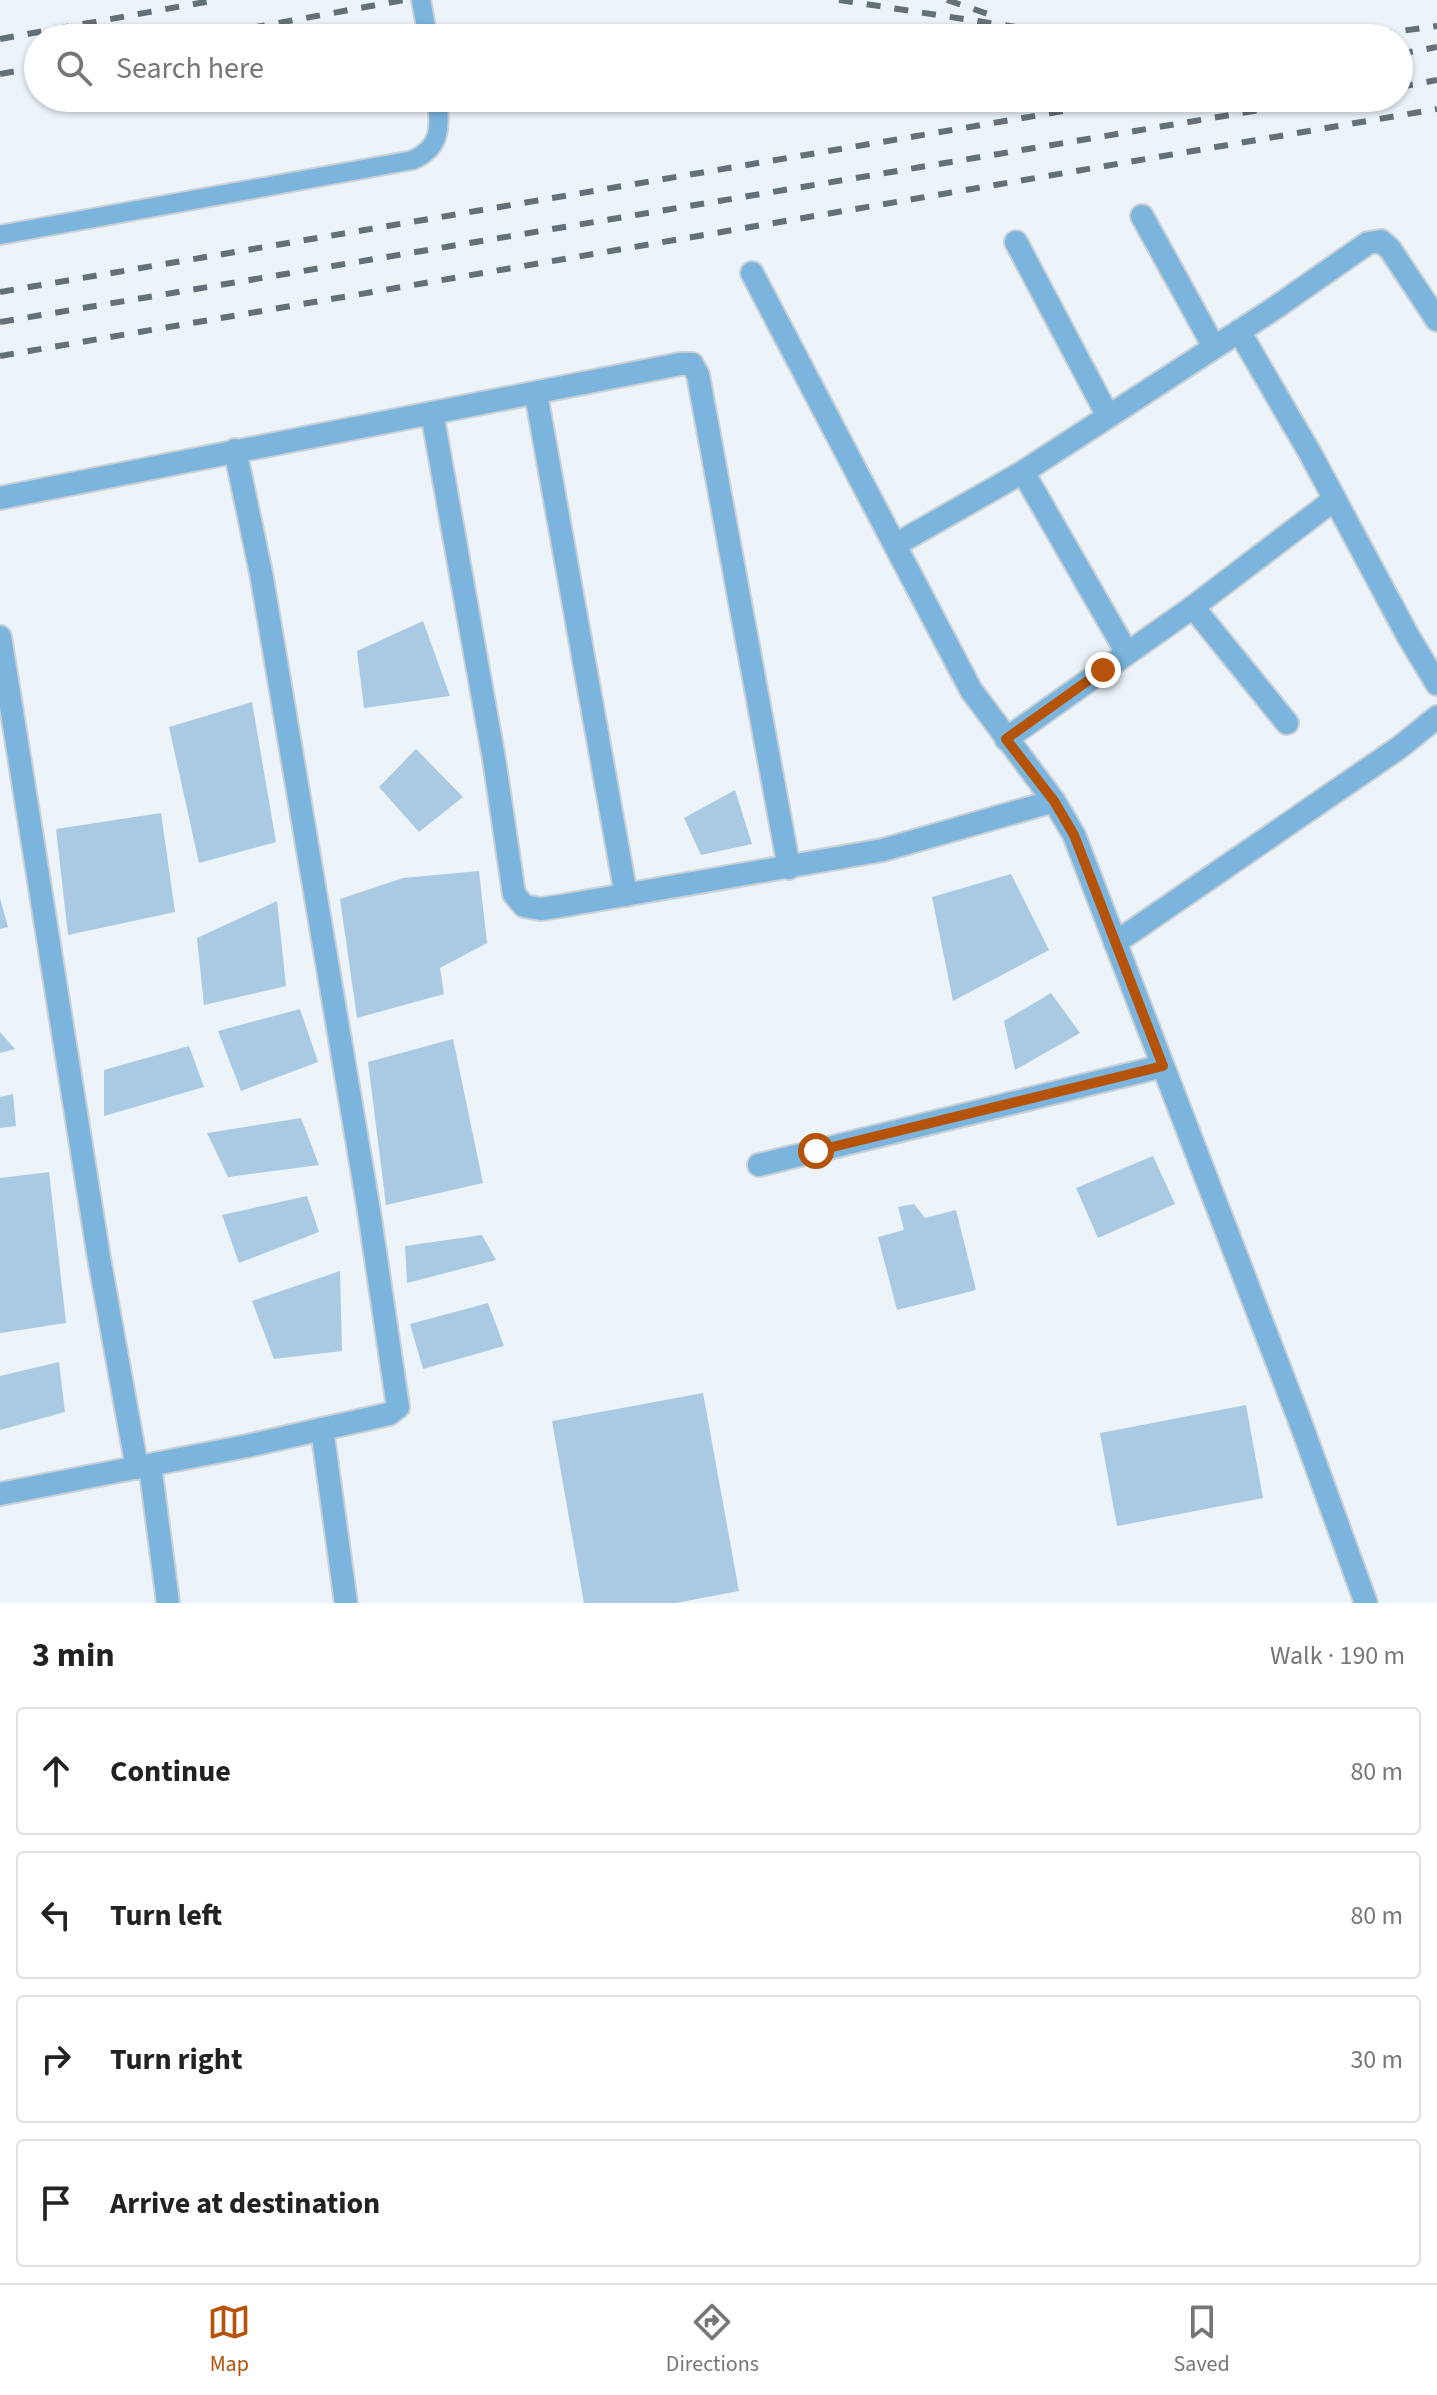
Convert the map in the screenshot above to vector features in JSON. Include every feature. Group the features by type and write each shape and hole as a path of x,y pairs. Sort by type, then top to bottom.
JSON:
{"street":[{"path":"1142,216 1214,347"},
{"path":"895,545 1023,472 1361,247 1375,241 1381,241 1390,249 1437,320"},
{"path":"1016,242 1108,416"},
{"path":"752,273 971,690 1054,801 1074,835 1301,1424 1366,1603"},
{"path":"1239,331 1437,684"},
{"path":"0,498 688,363 696,369 789,868"},
{"path":"536,394 626,895"},
{"path":"432,413 494,759 515,898 524,906 541,909 883,850 1054,801"},
{"path":"0,1494 322,1429 389,1414 398,1407 368,1205 261,573 235,450"},
{"path":"1023,472 1127,653"},
{"path":"1006,739 1193,607 1335,499"},
{"path":"1193,607 1287,723"},
{"path":"0,637 99,1258 144,1467 168,1603"},
{"path":"1115,943 1400,747 1437,717"},
{"path":"759,1165 1163,1066"},
{"path":"322,1429 346,1603"}],"lane":[{"path":"421,0 425,24"},
{"path":"0,235 413,160 426,154 434,144 440,123 439,112"}],"building":[{"path":"423,621 450,696 364,708 357,651"},
{"path":"252,702 276,842 199,863 169,727"},
{"path":"416,749 463,797 419,832 379,787"},
{"path":"735,790 752,844 701,855 684,818"},
{"path":"161,813 175,912 68,935 56,829"},
{"path":"479,871 487,943 440,968 444,994 357,1018 340,899 403,878"},
{"path":"1011,874 1049,950 953,1001 932,897"},
{"path":"0,898 8,927 0,929"},
{"path":"277,901 286,986 204,1005 197,938"},
{"path":"1051,993 1080,1033 1015,1070 1004,1021"},
{"path":"300,1009 318,1062 241,1091 218,1031"},
{"path":"0,1032 15,1049 0,1053"},
{"path":"453,1039 483,1183 386,1205 368,1062"},
{"path":"189,1046 204,1087 104,1116 104,1070"},
{"path":"13,1094 16,1126 0,1128 0,1097"},
{"path":"301,1118 319,1165 228,1177 207,1133"},
{"path":"1153,1156 1175,1204 1098,1238 1076,1188"},
{"path":"49,1172 66,1323 0,1333 0,1178"},
{"path":"307,1196 319,1232 239,1263 222,1215"},
{"path":"914,1204 925,1218 956,1210 976,1290 897,1310 878,1237 904,1230 898,1207"},
{"path":"482,1235 496,1260 407,1283 405,1246"},
{"path":"340,1271 342,1351 274,1359 252,1301"},
{"path":"488,1303 504,1346 423,1369 410,1324"},
{"path":"59,1362 65,1412 0,1430 0,1376"},
{"path":"703,1393 739,1591 676,1603 584,1603 552,1421"},
{"path":"1246,1405 1263,1498 1117,1526 1100,1433"}],"railway":[{"path":"83,24 216,0"},
{"path":"273,24 404,0"},
{"path":"839,0 997,24"},
{"path":"947,0 991,15"},
{"path":"1413,29 1437,26"},
{"path":"0,39 24,35"},
{"path":"1413,51 1437,47"},
{"path":"0,74 24,70"},
{"path":"1413,84 1437,80"},
{"path":"0,356 1437,109"},
{"path":"0,292 1058,112"},
{"path":"0,322 1248,112"}],"route":[{"path":"816,1151 1163,1066 1074,835 1054,801 1006,739 1103,670"}]}
